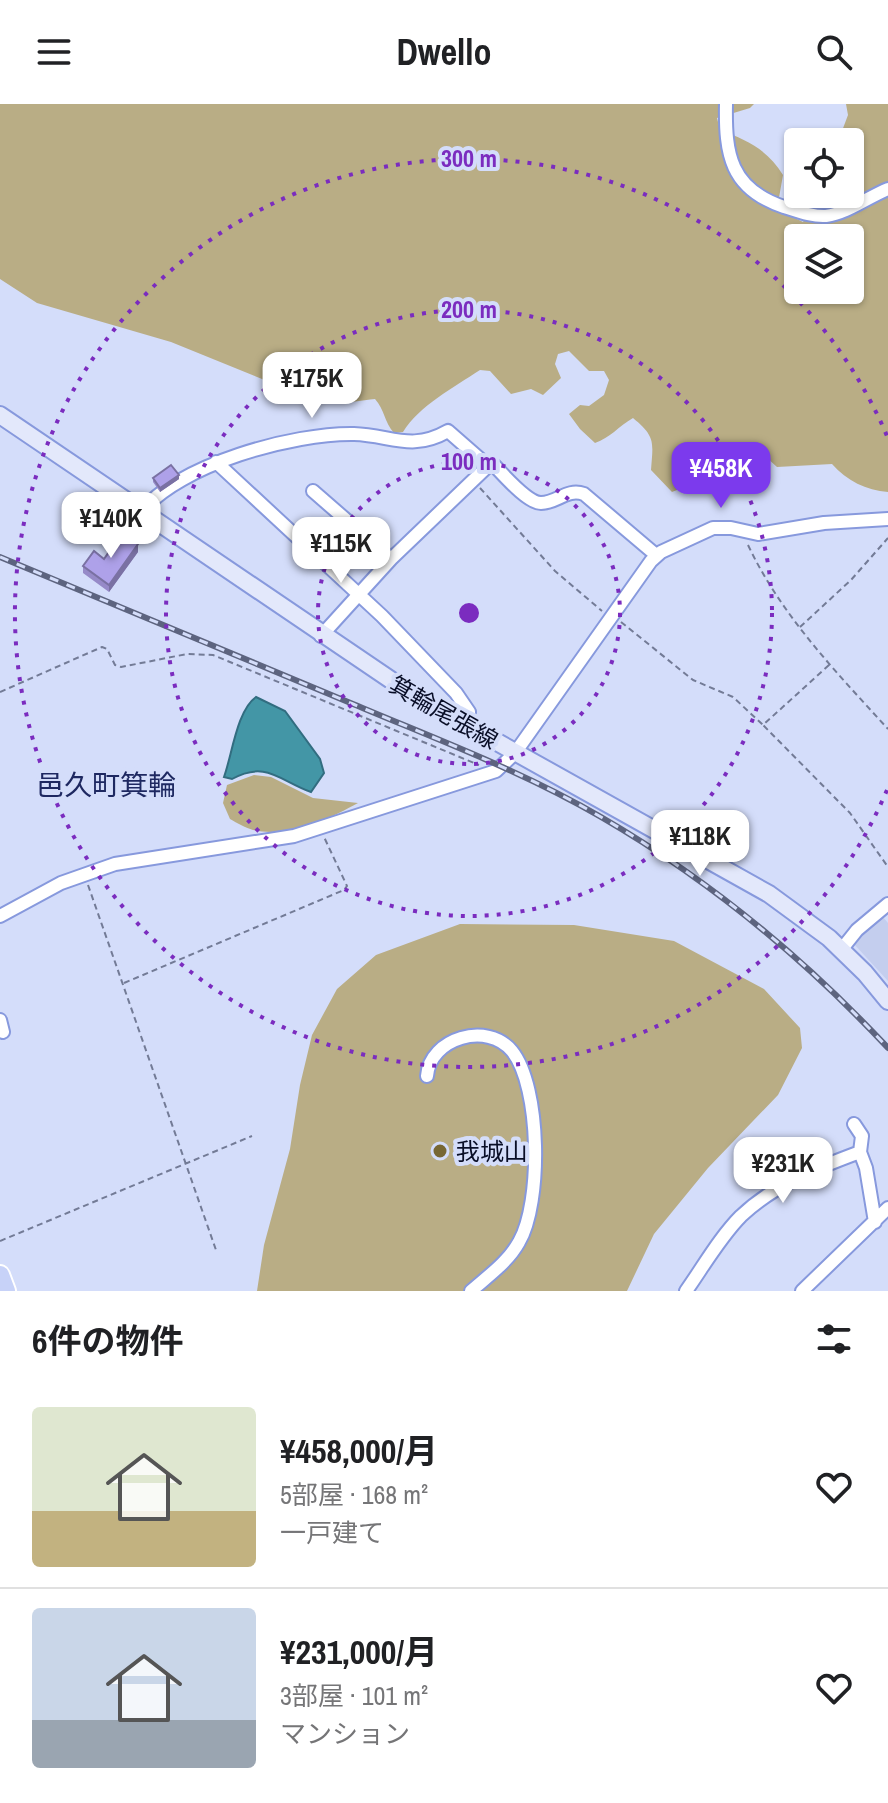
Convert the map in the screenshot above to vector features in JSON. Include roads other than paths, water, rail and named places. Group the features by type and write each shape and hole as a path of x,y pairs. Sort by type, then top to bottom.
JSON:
{"main road":[{"name":"箕輪尾張線","path":"0,415 321,636 413,695 769,894 841,950 888,1001"},
{"path":"0,1275 6,1291"}],"street":[{"path":"726,104 725,144 731,161 742,180 770,202 805,214 824,216 842,212 888,189"},
{"path":"141,512 151,501 196,471 216,462 293,440 349,434 418,443 448,431 488,466"},
{"path":"216,462 357,593 456,693 469,712 465,724"},
{"path":"321,636 357,593 492,463 532,500 541,503 569,493 584,494 656,555"},
{"path":"313,491 391,559"},
{"path":"0,916 61,883 115,864 268,841 322,828 496,771 515,753 656,555 713,528 758,534 824,523 888,519"},
{"path":"841,950 857,930 888,904"},
{"path":"427,1076 428,1062 437,1050 476,1035 499,1039 511,1050 529,1090 535,1135 527,1221 518,1243 500,1266 471,1291"},
{"path":"854,1124 862,1136 860,1152 866,1168 875,1222"},
{"path":"686,1291 739,1218 759,1201 778,1186 860,1152"},
{"path":"802,1291 888,1208"}],"railway":[{"path":"0,557 478,756 571,800 641,841 716,893 788,951 888,1048"}],"place":[{"name":"我城山","path":"440,1151"}],"district":[{"name":"邑久町箕輪","path":"106,785"}]}
